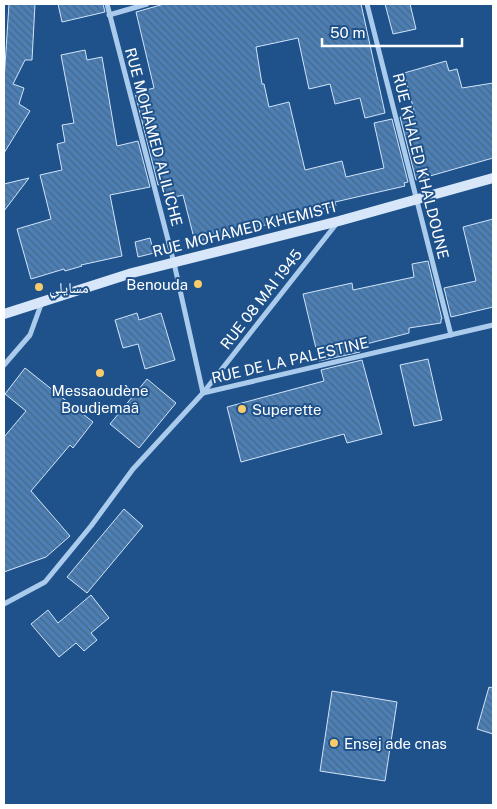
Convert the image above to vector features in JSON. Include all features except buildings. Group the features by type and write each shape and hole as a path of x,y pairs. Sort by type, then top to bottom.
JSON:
{"main road":[{"name":"RUE MOHAMED KHEMISTI","path":"4,314 132,273 339,221 493,178"}],"street":[{"name":"RUE MOHAMED ALILICHE","path":"107,4 174,263 203,393"},
{"path":"109,15 147,4"},
{"name":"RUE KHALED KHALDOUNE","path":"367,4 451,335"},
{"name":"RUE 08 MAI 1945","path":"203,393 339,221"},
{"path":"4,365 30,335 42,301"},
{"name":"RUE DE LA PALESTINE","path":"4,604 46,582 133,470 203,393 493,325"}],"place":[{"name":"Benouda","path":"198,284"},
{"name":"مسايلي","path":"39,287"},
{"name":"Messaoudène Boudjemaâ","path":"100,373"},
{"name":"Superette","path":"242,409"},
{"name":"Ensej ade cnas","path":"334,743"}]}
